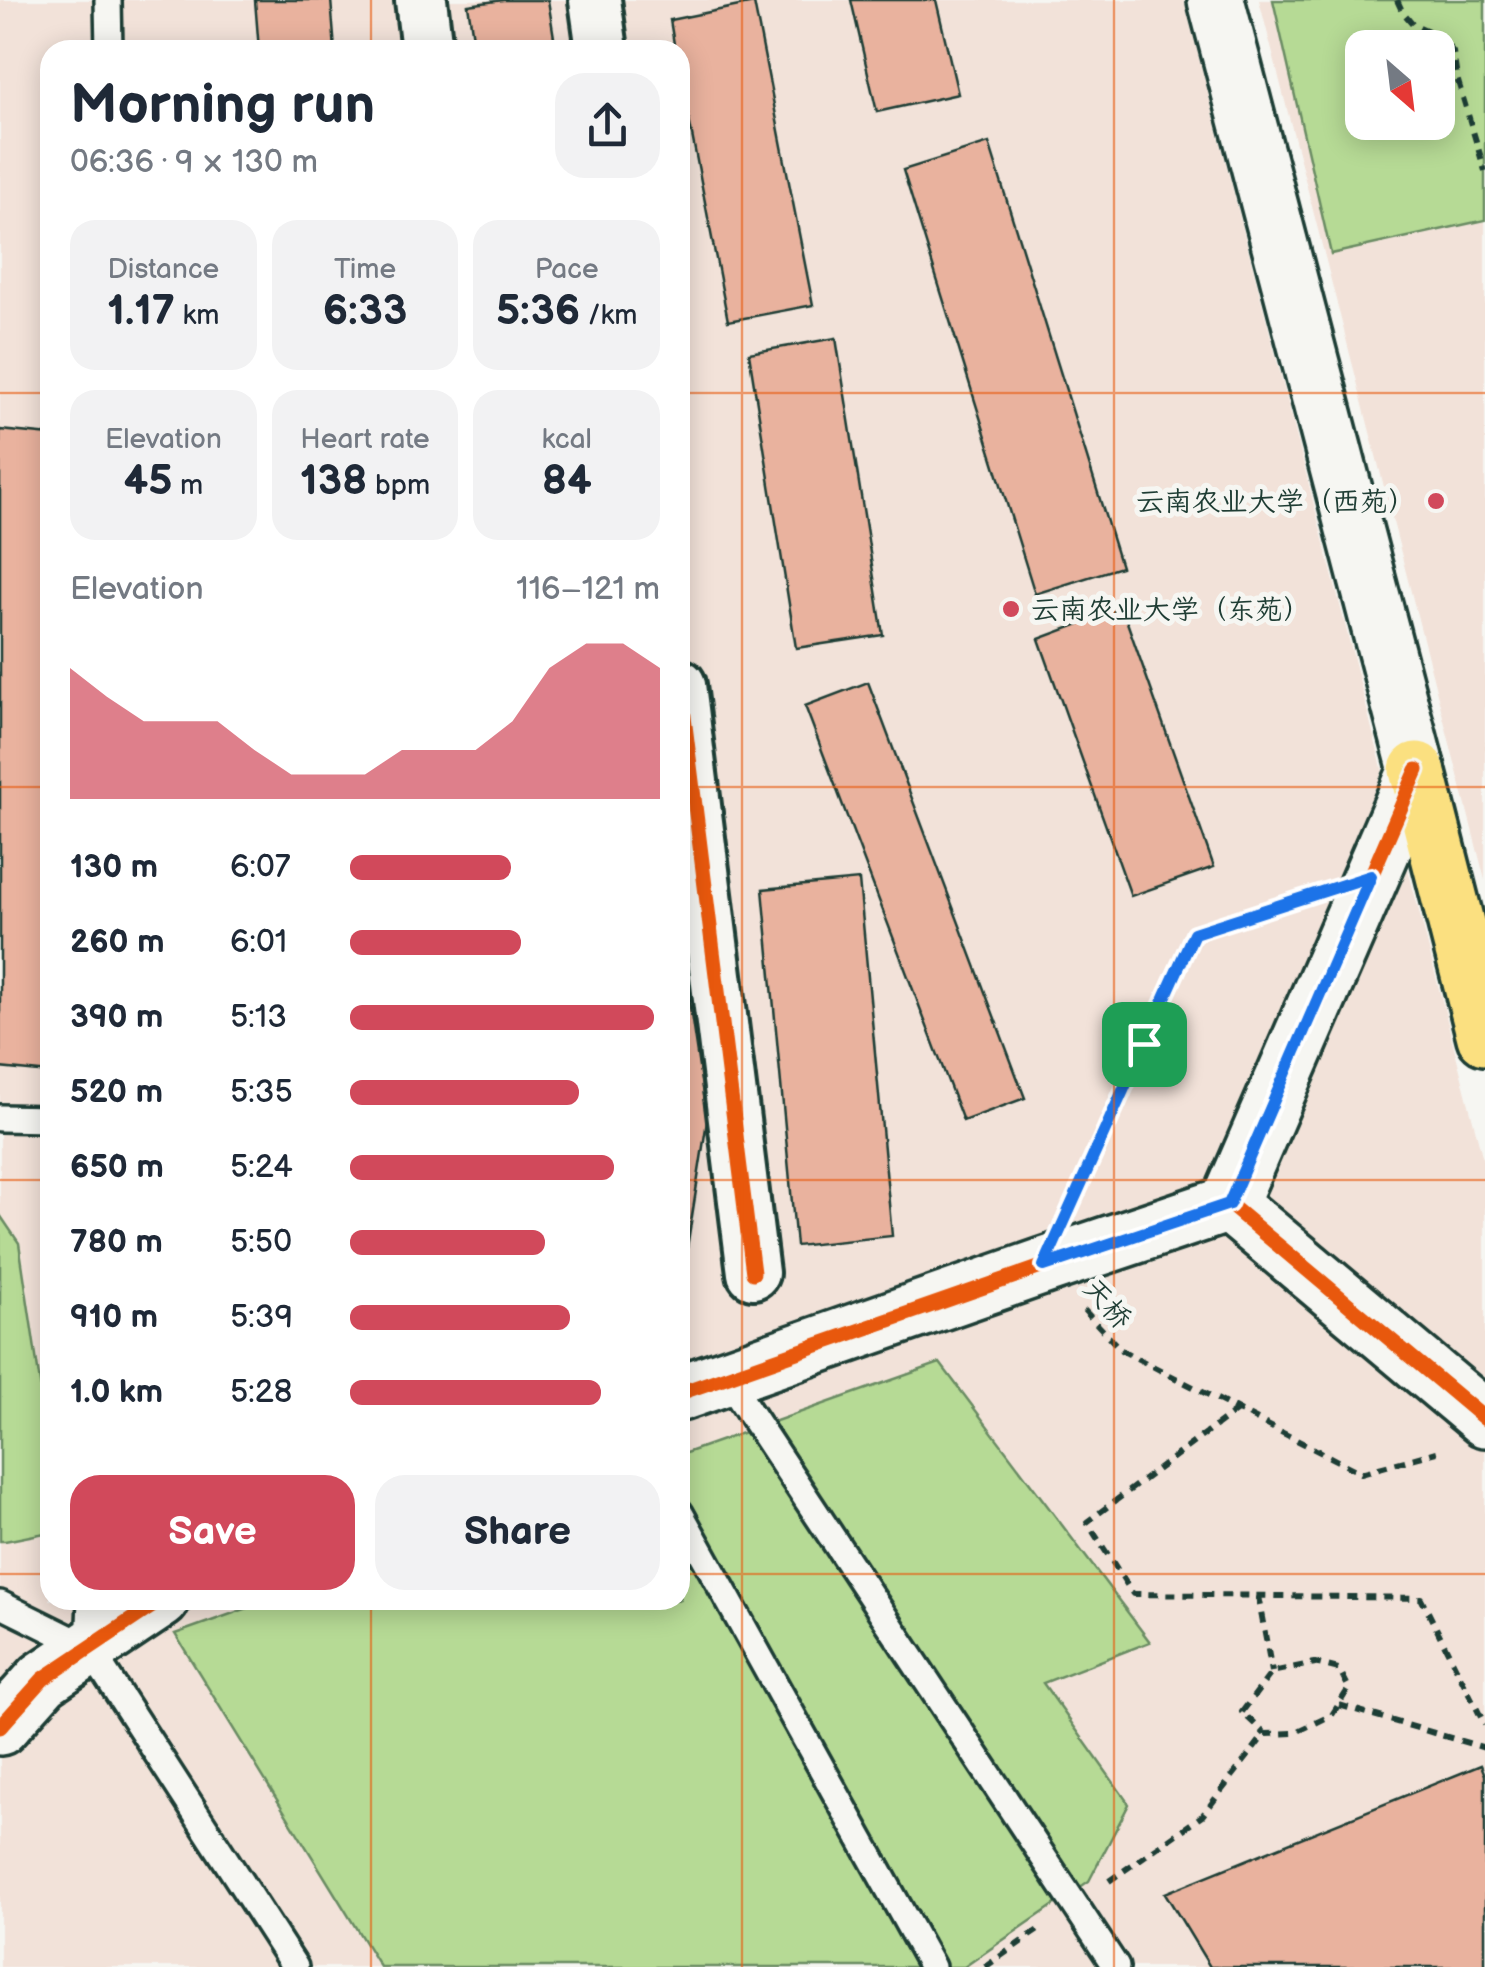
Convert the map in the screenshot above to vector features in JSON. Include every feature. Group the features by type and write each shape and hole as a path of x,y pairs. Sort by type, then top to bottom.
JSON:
{"main road":[{"path":"1416,770 1485,1037"}],"street":[{"path":"421,0 426,40"},
{"path":"596,0 601,40"},
{"path":"703,1385 1229,1204 1416,770 1216,0"},
{"path":"690,766 753,1273"},
{"path":"1229,1204 1467,1434"},
{"path":"0,1727 90,1624 131,1610"}],"lane":[{"path":"108,0 109,40"},
{"path":"0,1118 40,1119"},
{"path":"703,1385 1116,1967"},
{"path":"690,1531 932,1967"},
{"path":"0,1604 90,1624 295,1967"}],"path":[{"path":"1397,0 1413,24 1439,36 1453,52 1485,171"},
{"path":"1044,1266 1194,933 1371,876"},
{"path":"1237,1410 1087,1522 1133,1594 1422,1598 1485,1725"},
{"path":"1258,1596 1272,1672"},
{"path":"1315,1663 1339,1669 1350,1688 1338,1705 1332,1715 1294,1733 1265,1734 1242,1712 1272,1672 1315,1663"},
{"path":"1338,1705 1485,1748"},
{"path":"1202,1816 1265,1734"}],"shaded area":[{"name":"云南农业大学（东苑）","path":"0,0 1184,0 1485,1167 1485,1967 0,1967"},
{"name":"云南农业大学（西苑）","path":"1259,0 1485,0 1485,880"}],"green space":[{"path":"1273,0 1485,0 1485,220 1331,254"},
{"path":"0,1215 19,1243 40,1383 40,1534 0,1541"},
{"path":"940,1363 1150,1642 1043,1683 1129,1804 1089,1881 964,1967 380,1967 175,1634 242,1610 690,1610 690,1451"}],"building":[{"path":"255,0 331,0 334,40 258,40"},
{"path":"548,0 554,40 473,40 468,5"},
{"path":"851,0 936,0 958,94 877,112"},
{"path":"754,3 813,305 728,321 690,125 690,40 673,40 670,20"},
{"path":"989,143 1121,567 1035,594 903,170"},
{"path":"836,338 883,635 796,648 749,353"},
{"path":"0,430 40,434 40,1072 0,1068"},
{"path":"1122,608 1214,867 1131,896 1039,639"},
{"path":"868,682 1025,1098 963,1121 805,706"},
{"path":"859,880 892,1236 796,1246 763,889"},
{"path":"690,1008 707,1121 690,1229"},
{"path":"1481,1765 1485,1775 1485,1967 1210,1967 1165,1893"}],"cycle path":[{"path":"690,766 753,1273"},
{"path":"690,1390 1229,1204 1417,770"},
{"path":"1229,1204 1485,1419"},
{"path":"0,1727 43,1679 146,1610"}],"place":[{"name":"云南农业大学（西苑）","path":"1436,501"},
{"name":"云南农业大学（东苑）","path":"1011,609"}],"route":[{"path":"1371,876 1229,1204 1044,1266 1144,1044 1194,933 1371,876"}]}
